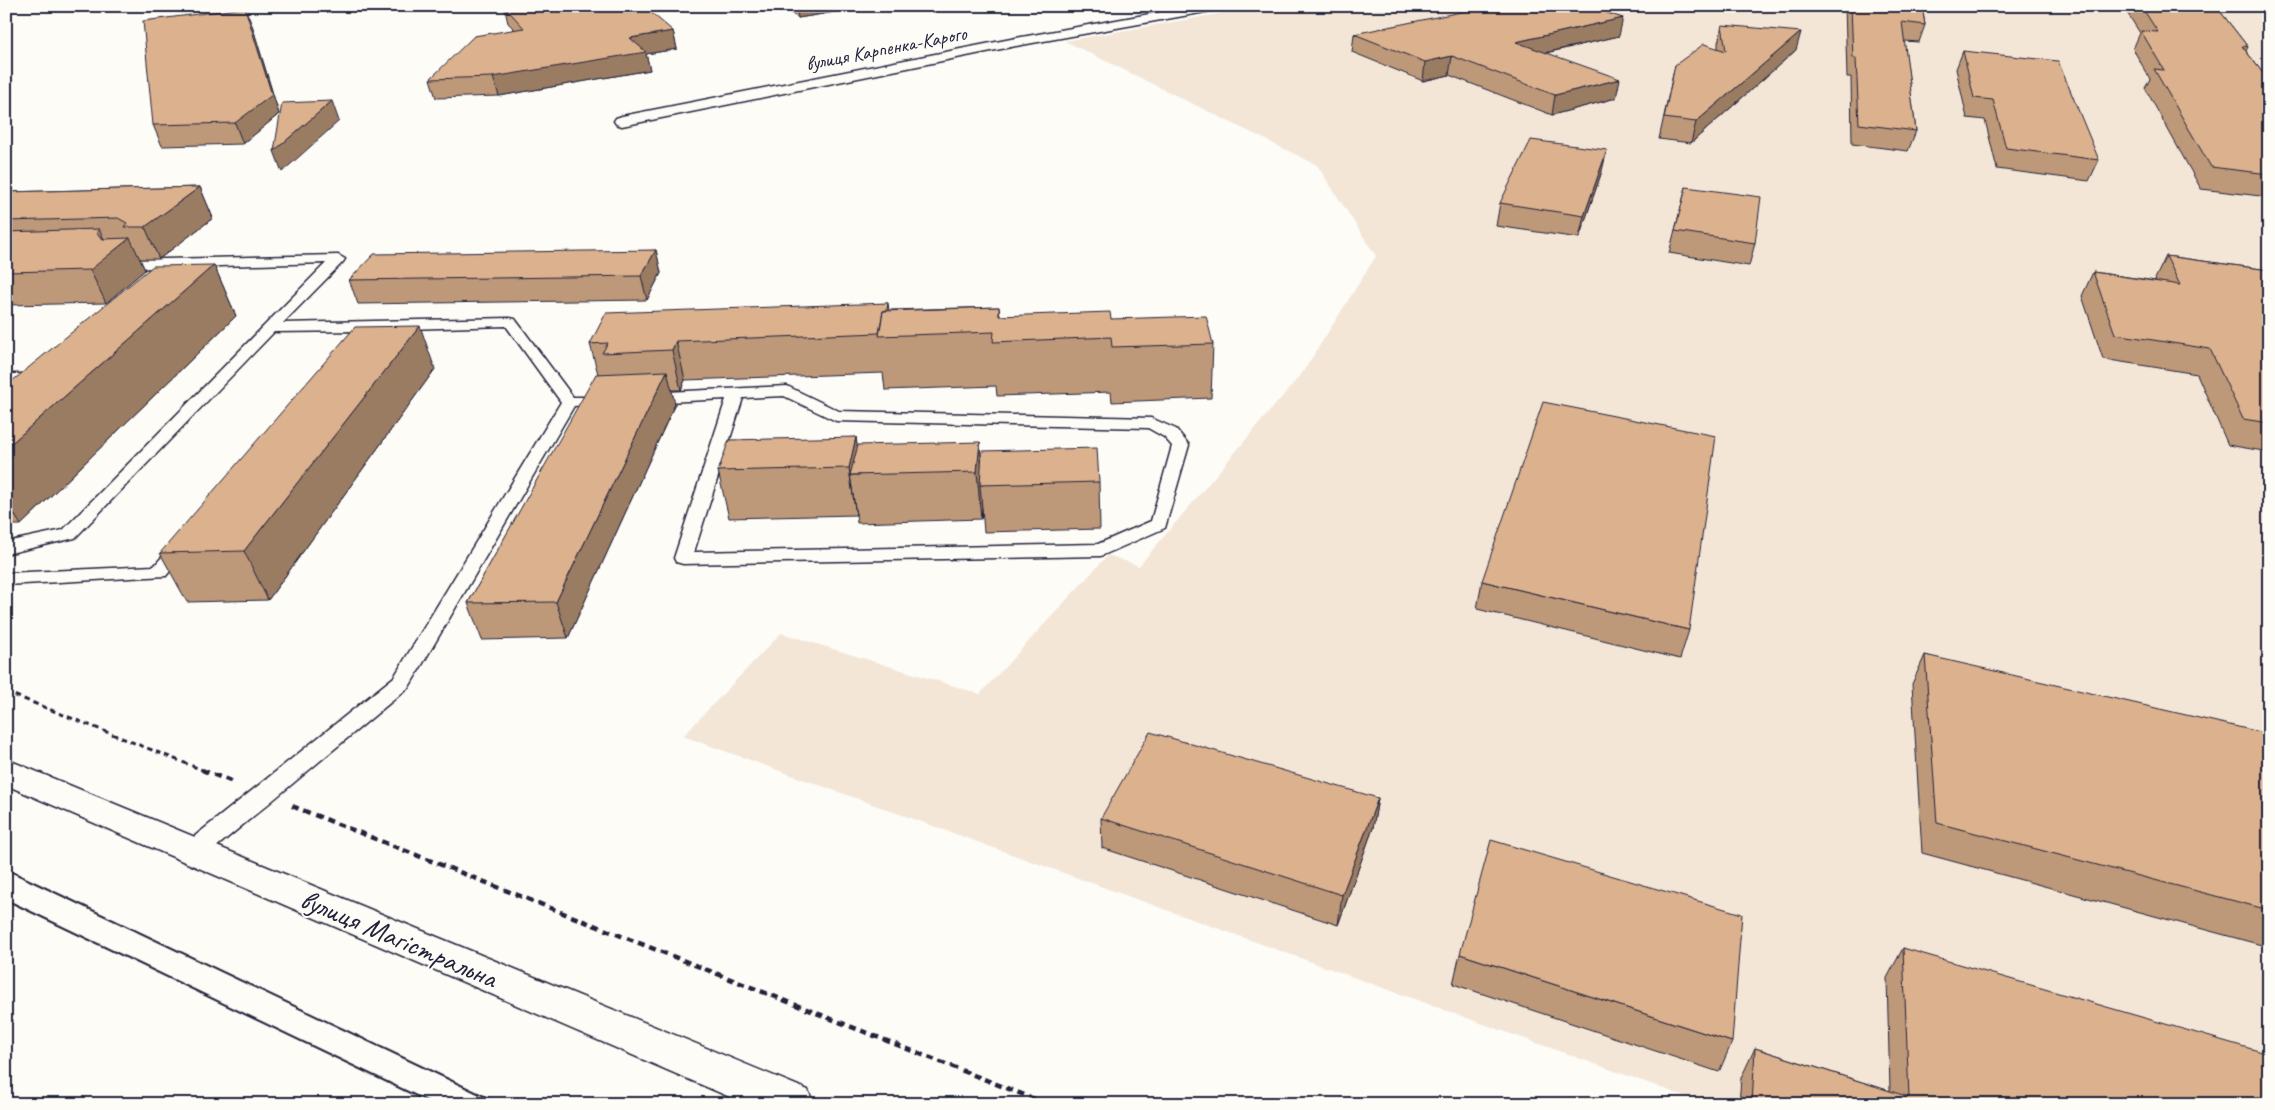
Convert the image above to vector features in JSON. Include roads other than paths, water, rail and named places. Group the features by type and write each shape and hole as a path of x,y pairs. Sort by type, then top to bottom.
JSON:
{"street":[{"name":"вулиця Карпенка-Карого","path":"622,121 1016,42 1217,6"},
{"name":"вулиця Магістральна","path":"6,771 792,1104"}],"lane":[{"path":"6,548 69,534 338,259 120,265 133,254 113,255"},
{"path":"272,328 510,322 569,402"},
{"path":"353,348 372,326"},
{"path":"6,379 54,379 41,392"},
{"path":"569,402 788,391 836,416 1150,423 1170,432 1182,445 1159,524 1101,550 683,558 736,394"},
{"path":"194,851 402,682 569,402"},
{"path":"6,579 159,572 192,535"}],"tram line":[{"path":"6,869 501,1104"},
{"path":"6,900 433,1104"}]}
